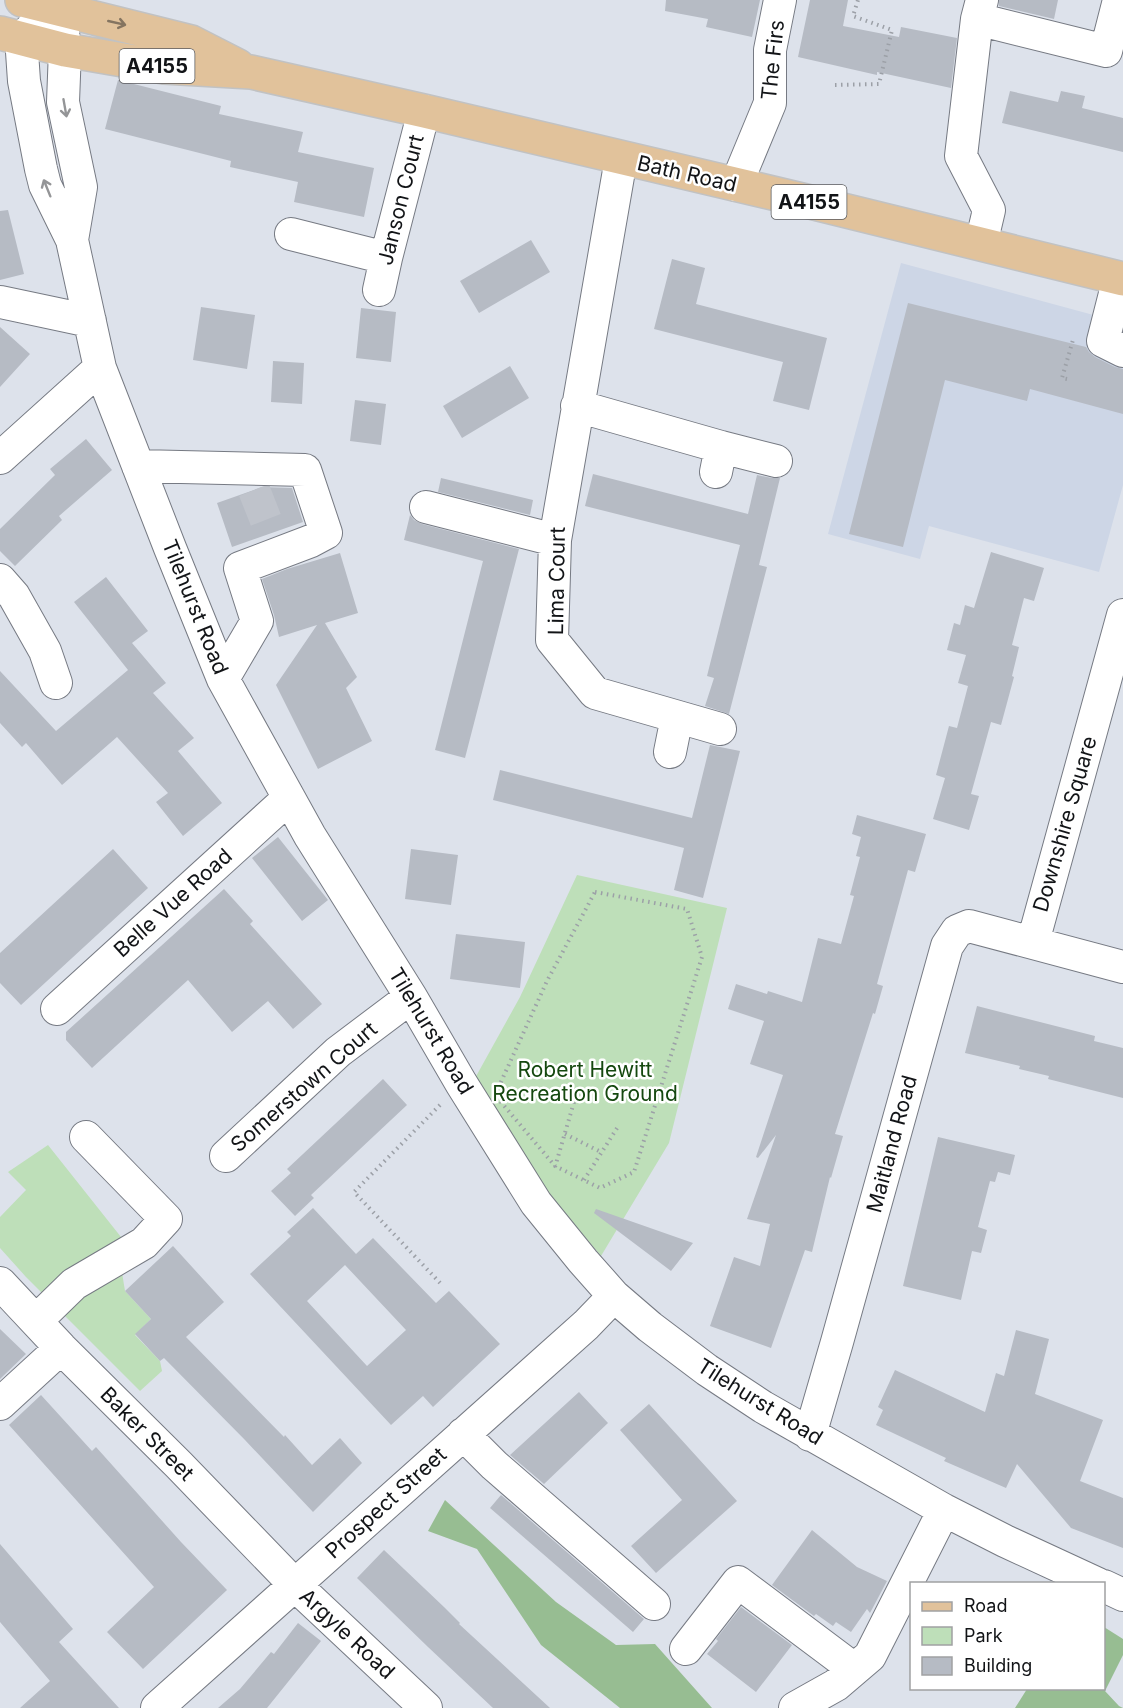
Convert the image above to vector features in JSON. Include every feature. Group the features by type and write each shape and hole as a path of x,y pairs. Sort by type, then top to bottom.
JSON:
{"main road":[{"name":"Bath Road","path":"22,0 63,5 117,23 191,42 251,72"},
{"name":"Bath Road","path":"11,35 65,50 164,67 251,72 424,111 1121,278"}],"street":[{"name":"The Firs","path":"736,185 770,103 770,50 780,0"},
{"path":"981,244 988,210 961,156 980,10 1106,51 1119,0"},
{"path":"63,5 65,50 63,102 81,187 72,240 45,185 24,81 22,52 11,35 63,5"},
{"name":"Janson Court","path":"379,290 424,111"},
{"name":"Lima Court","path":"621,159 555,540 552,640 595,693 720,729"},
{"path":"291,234 386,258"},
{"name":"Tilehurst Road","path":"72,240 100,368 223,679 310,836 536,1203 614,1296 650,1327 707,1370 762,1407 944,1510 1094,1582"},
{"path":"1121,278 1103,341 1123,351"},
{"path":"0,302 90,321"},
{"path":"0,458 100,368"},
{"path":"577,406 719,460 776,461"},
{"path":"138,466 249,479 305,470 327,533 274,544 240,568 257,621 223,679"},
{"path":"426,507 555,540"},
{"path":"0,580 14,596 45,651 56,683"},
{"name":"Downshire Square","path":"1033,942 1123,615"},
{"path":"670,752 678,717"},
{"name":"Belle Vue Road","path":"57,1009 289,798"},
{"name":"Maitland Road","path":"810,1435 947,945 957,932 969,926 1033,942"},
{"path":"1033,942 1123,967"},
{"name":"Somerstown Court","path":"226,1156 338,1052 411,997"},
{"path":"36,1321 74,1284 144,1243 166,1219 86,1137"},
{"name":"Baker Street","path":"0,1283 295,1585"},
{"name":"Prospect Street","path":"157,1708 586,1325 614,1296"},
{"path":"0,1404 61,1348"},
{"path":"463,1434 494,1465 654,1604"},
{"path":"795,1708 836,1685 870,1656 944,1510"},
{"path":"686,1649 738,1582 854,1669"},
{"name":"Argyle Road","path":"295,1585 426,1708"},
{"path":"1105,1586 1123,1595"}],"path":[{"path":"835,85 879,84 892,30 853,16 858,0"},
{"path":"595,892 687,909 702,957 634,1172 600,1188 555,1167 495,1095 546,981 595,892"},
{"path":"442,1285 354,1192 461,1083"},
{"path":"555,1167 574,1102"},
{"path":"584,1180 619,1125"},
{"path":"565,1134 601,1152"}],"shaded area":[{"path":"901,263 1123,323 1123,485 1099,572 929,526 920,559 828,534"}],"green space":[{"name":"Robert Hewitt Recreation Ground","path":"577,875 727,908 669,1143 601,1256 543,1188 469,1089 520,997"},
{"path":"48,1145 121,1237 118,1248 125,1291 151,1319 135,1335 160,1361 162,1371 140,1391 0,1248 0,1217 26,1190 8,1172"},
{"path":"445,1500 556,1602 616,1645 655,1644 712,1708 620,1708 541,1645 477,1549 428,1531"},
{"path":"1105,1628 1123,1639 1123,1655 1105,1691 1123,1708 1015,1708 1026,1690 1105,1690"}],"building":[{"path":"666,0 760,0 752,37 706,27 708,19 665,11"},
{"path":"810,0 848,0 843,26 899,37 901,27 957,38 951,88 877,72 877,75 798,57"},
{"path":"999,0 1058,0 1054,19 999,6"},
{"path":"118,80 221,106 219,114 303,132 298,152 374,168 364,217 294,202 298,182 230,167 231,161 105,129"},
{"path":"1010,91 1058,102 1061,91 1085,96 1082,108 1123,118 1123,152 1002,123"},
{"path":"8,210 24,274 0,280 0,211"},
{"path":"531,240 550,272 479,313 460,281"},
{"path":"672,259 705,268 696,304 827,338 809,410 773,401 783,362 654,329"},
{"path":"908,303 1086,347 1095,357 1123,369 1123,414 1030,389 1027,401 945,380 903,547 849,534"},
{"path":"201,307 255,315 247,369 193,360"},
{"path":"361,308 396,312 391,362 356,358"},
{"path":"0,327 30,354 0,387"},
{"path":"273,361 304,363 302,404 271,402"},
{"path":"510,366 529,398 462,438 443,406"},
{"path":"355,400 386,404 381,445 350,441"},
{"path":"86,439 112,470 59,516 62,520 15,566 0,551 0,529 55,475 50,469"},
{"path":"593,474 748,514 757,475 780,478 759,565 767,567 729,714 705,706 714,678 707,676 740,545 585,506"},
{"path":"441,478 533,500 530,515 438,492"},
{"path":"262,487 292,488 303,522 232,547 217,503"},
{"path":"410,515 422,524 519,549 465,758 435,750 483,561 404,540"},
{"path":"991,552 1044,568 1034,601 1024,598 1012,645 1019,647 1012,676 1014,677 1001,725 991,722 971,794 979,796 969,830 933,819 945,778 936,775 949,726 957,728 968,686 958,683 966,655 947,650 954,623 960,625 965,605 974,608"},
{"path":"340,553 358,613 325,623 357,677 346,688 372,741 318,769 276,685 317,625 279,637 262,579"},
{"path":"106,577 148,631 132,643 166,683 153,693 194,738 178,751 222,803 183,836 156,802 168,793 117,737 62,785 26,743 22,747 0,723 0,671 56,731 128,670 74,602"},
{"path":"710,745 740,751 703,898 674,890 684,848 493,800 500,770 692,818"},
{"path":"857,815 926,834 915,872 908,870 877,984 883,986 835,1134 843,1136 830,1177 812,1252 805,1250 771,1348 710,1326 734,1257 760,1266 770,1224 747,1219 776,1135 758,1158 756,1157 783,1075 750,1064 764,1021 728,1009 736,984 802,1002 818,938 841,944 854,896 850,895 860,857 856,856 861,837 852,834"},
{"path":"278,837 328,900 302,921 252,858"},
{"path":"113,849 148,888 21,1005 0,983 0,953"},
{"path":"411,849 458,855 451,905 405,899"},
{"path":"224,889 253,921 250,924 322,1004 293,1029 268,1001 232,1032 188,980 92,1068 66,1040 66,1032"},
{"path":"456,934 525,942 520,988 450,979"},
{"path":"977,1006 1095,1036 1094,1041 1123,1048 1123,1098 1048,1079 1049,1076 1019,1069 1020,1066 965,1053"},
{"path":"383,1079 407,1105 311,1195 314,1198 295,1216 271,1191 291,1173 287,1169"},
{"path":"938,1137 1015,1155 1010,1175 998,1172 995,1182 990,1181 978,1227 987,1230 981,1253 972,1251 961,1300 903,1286"},
{"path":"313,1208 356,1254 373,1238 436,1303 449,1291 500,1344 433,1407 423,1396 391,1425 250,1274 291,1236 287,1232","holes":["345,1265 406,1330 367,1366 307,1301"]},
{"path":"596,1209 693,1243 671,1271 594,1213"},
{"path":"173,1246 224,1302 186,1337 284,1437 285,1435 312,1465 340,1438 362,1463 313,1512 164,1358 160,1361 135,1334 151,1319 125,1291"},
{"path":"0,1329 26,1354 0,1379"},
{"path":"1016,1330 1049,1339 1035,1394 1103,1420 1080,1481 1123,1498 1123,1548 1071,1528 1017,1464 1006,1488 944,1461 946,1458 876,1425 883,1410 878,1407 895,1370 985,1412 996,1373 1004,1376"},
{"path":"579,1392 608,1423 544,1484 510,1455"},
{"path":"41,1395 92,1451 96,1447 227,1590 143,1669 107,1632 154,1587 9,1425"},
{"path":"649,1404 737,1501 656,1573 631,1546 682,1500 620,1430"},
{"path":"501,1495 644,1619 633,1632 490,1508"},
{"path":"812,1530 857,1567 887,1581 870,1613 867,1609 851,1632 836,1622 833,1626 816,1614 814,1616 772,1585"},
{"path":"0,1544 73,1629 59,1642 119,1708 20,1708 50,1681 0,1622"},
{"path":"384,1550 459,1624 550,1708 493,1708 428,1647 357,1578"},
{"path":"741,1607 792,1645 756,1692 707,1654"},
{"path":"298,1623 321,1641 267,1708 218,1708 240,1689 271,1652 274,1654"}],"tunnel":[{"path":"254,490 271,533"}]}
